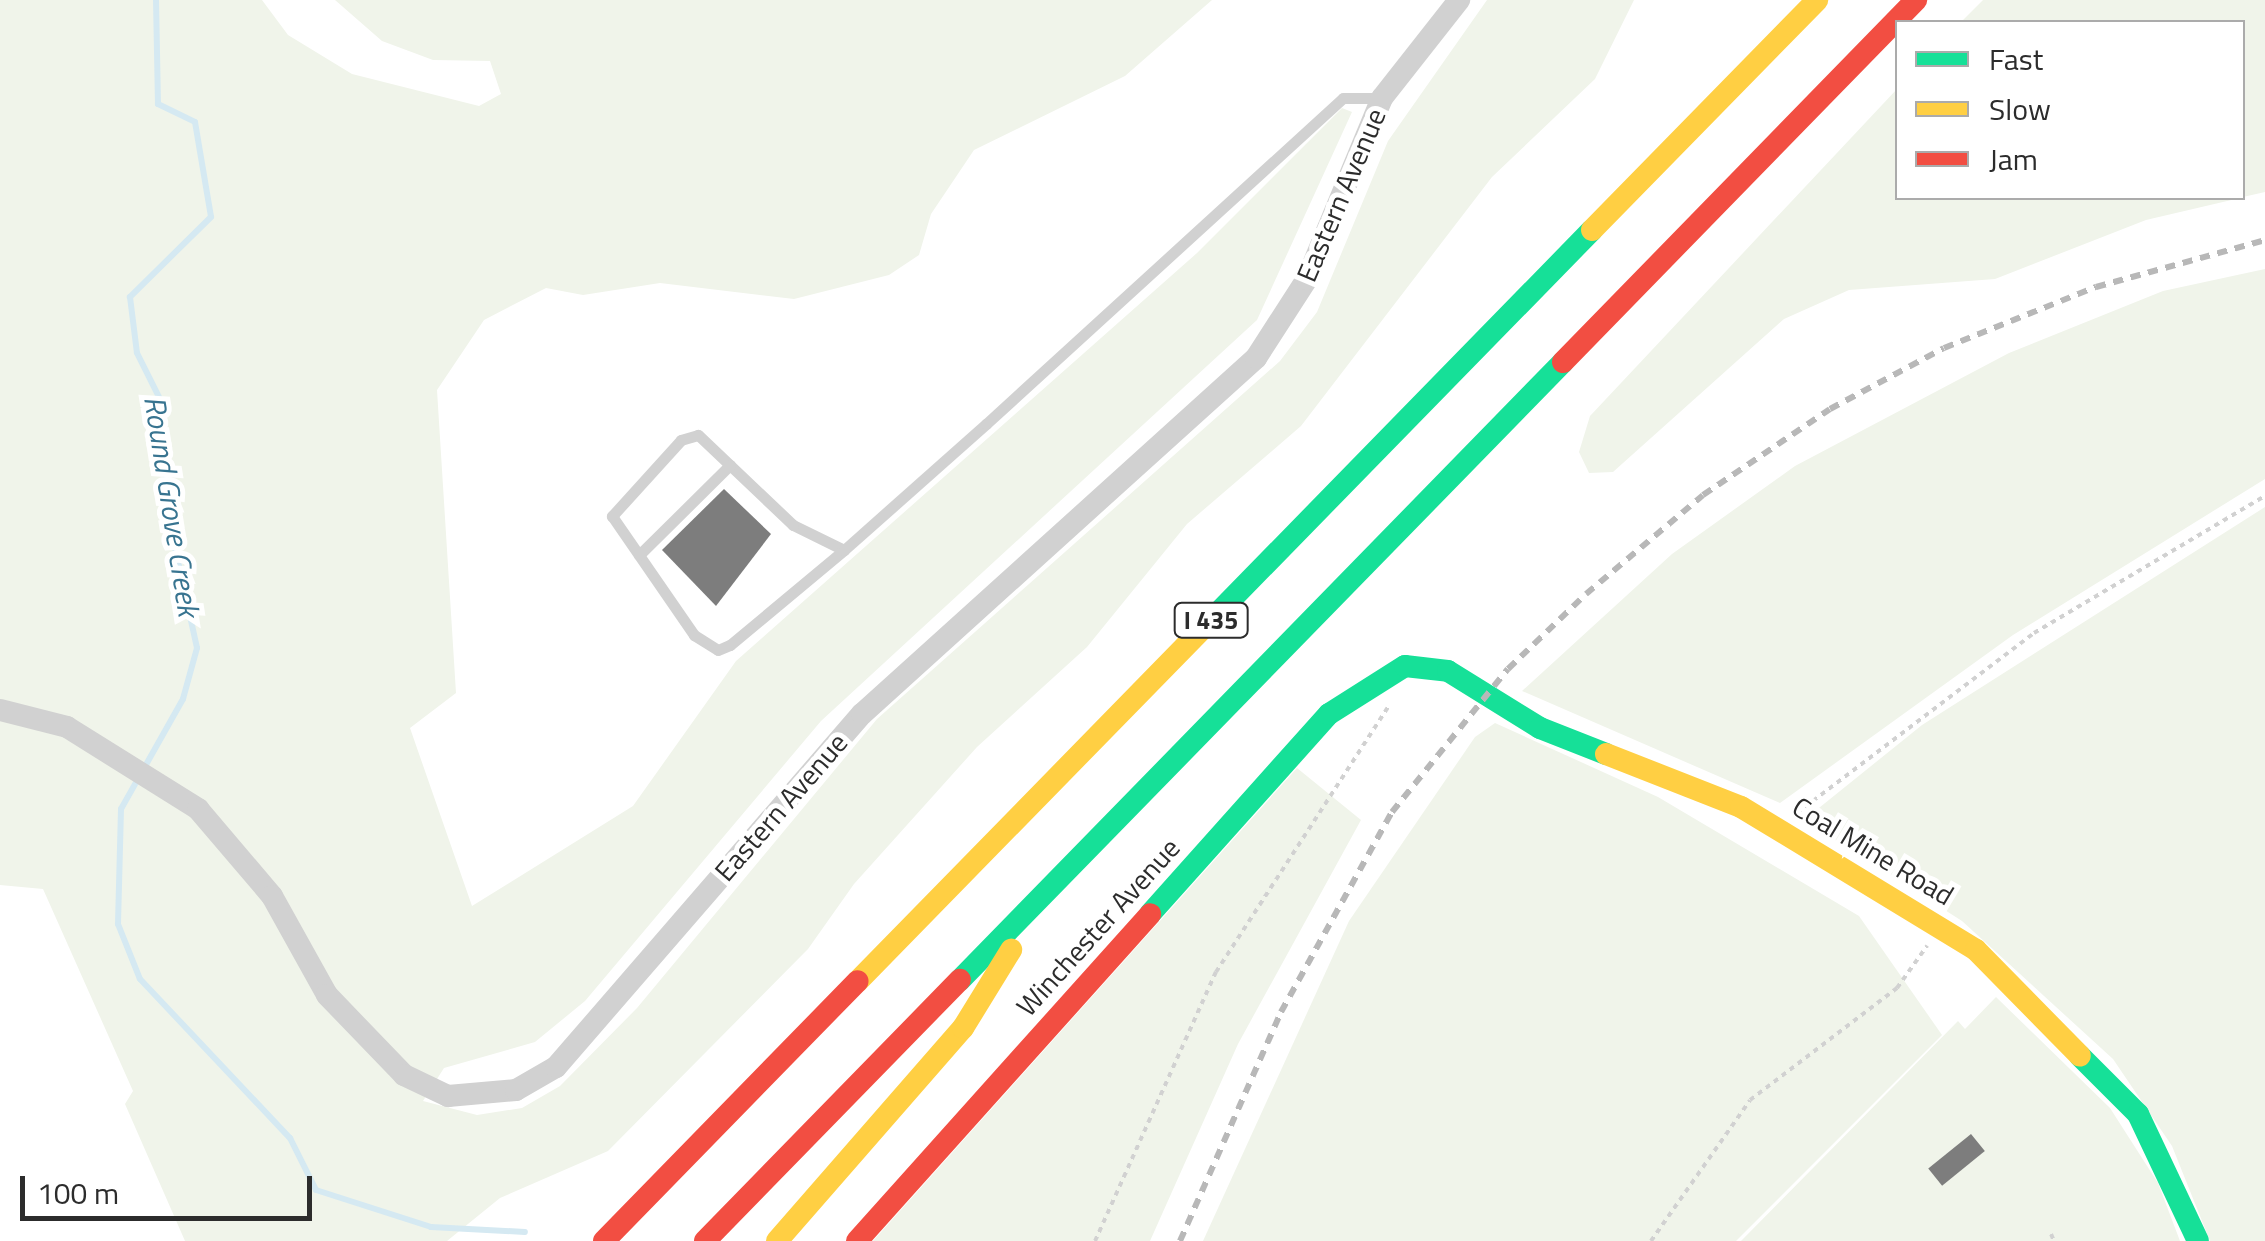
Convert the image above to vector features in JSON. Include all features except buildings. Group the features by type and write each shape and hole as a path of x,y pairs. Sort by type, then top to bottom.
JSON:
{"main road":[{"name":"I 435","path":"604,1241 1817,0"},
{"name":"I 435","path":"1896,20 1916,0"},
{"name":"I 435","path":"705,1241 1895,22"},
{"name":"Coal Mine Road","path":"1404,668 1448,671 1540,728 1778,828 1942,926 2105,1072 2166,1161 2198,1241"},
{"name":"Winchester Avenue","path":"857,1241 1329,714 1404,668"},
{"path":"777,1241 963,1028 1050,888"}],"street":[{"name":"Eastern Avenue","path":"0,710 83,736 182,796 240,852 327,996 404,1075 448,1096 480,1098 530,1083 556,1067 862,714 1256,358 1307,279 1382,98 1459,0"}],"lane":[{"path":"844,550 793,525 698,436 682,440 612,516 666,602 718,650 844,550 1343,98 1382,98"},
{"path":"640,555 730,465"}],"path":[{"path":"1778,828 2034,633 2265,496"},
{"path":"1095,1241 1216,972 1404,668"},
{"path":"1651,1241 1750,1100 1896,988 1942,926"},
{"path":"2051,1234 2054,1241"}],"shaded area":[{"path":"0,0 262,0 288,35 352,74 479,106 501,94 490,61 433,60 382,41 335,0 1212,0 1125,76 974,150 931,214 919,255 889,275 794,299 660,283 583,295 546,288 484,320 437,390 456,693 410,728 472,906 633,806 736,661 1197,253 1342,108 1352,112 1257,320 821,721 585,1001 535,1042 444,1068 423,1101 477,1115 522,1108 560,1086 637,1008 877,719 1280,361 1317,312 1388,141 1487,0 1634,0 1595,79 1492,177 1301,426 1187,524 1087,647 977,747 854,884 808,949 608,1151 500,1198 447,1241 185,1241 125,1104 133,1091 43,889 0,885"},
{"path":"1983,0 2265,0 2265,192 2245,197 2245,20 1963,20"},
{"path":"1895,91 1895,200 2231,200 2146,220 1995,279 1849,290 1784,319 1613,472 1589,473 1579,452 1590,416"},
{"path":"2265,269 2265,479 2013,635 1780,803 1522,691 1672,554 1795,466 2009,353 2163,291"},
{"path":"2265,507 2265,1241 2210,1241 2172,1146 2113,1059 1962,921 1804,820 1922,725"},
{"path":"1495,723 1658,797 1859,916 1942,1035 1736,1241 1203,1241 1349,921 1475,737"},
{"path":"1297,768 1361,820 1238,1044 1150,1241 873,1241"},
{"path":"1996,997 2110,1108 2158,1183 2180,1241 1741,1241 1958,1021 1965,1029"}],"waterway":[{"name":"Round Grove Creek","path":"156,0 158,104 195,122 211,217 130,297 137,353 161,401 168,516 197,648 183,699 121,809 118,924 140,979 290,1138 316,1190 431,1227 525,1232"}],"railway":[{"path":"1180,1241 1281,1012 1392,812 1508,669 1586,594 1703,495 1830,409 1944,348 2096,287 2265,240"}],"traffic: fast":[{"path":"1213,618 1592,230"},
{"path":"960,980 1563,362"},
{"path":"1150,914 1329,714 1405,666 1448,671 1540,728 1606,754"},
{"path":"2080,1056 2138,1114 2198,1241"}],"traffic: slow":[{"path":"1592,230 1817,0"},
{"path":"858,981 1213,618"},
{"path":"1606,754 1741,807 1976,950 2080,1056"},
{"path":"777,1241 963,1028 1011,950"}],"traffic: jam":[{"path":"1896,20 1916,0"},
{"path":"1563,362 1895,22"},
{"path":"857,1241 1150,914"},
{"path":"705,1241 960,980"},
{"path":"604,1241 858,981"}]}
